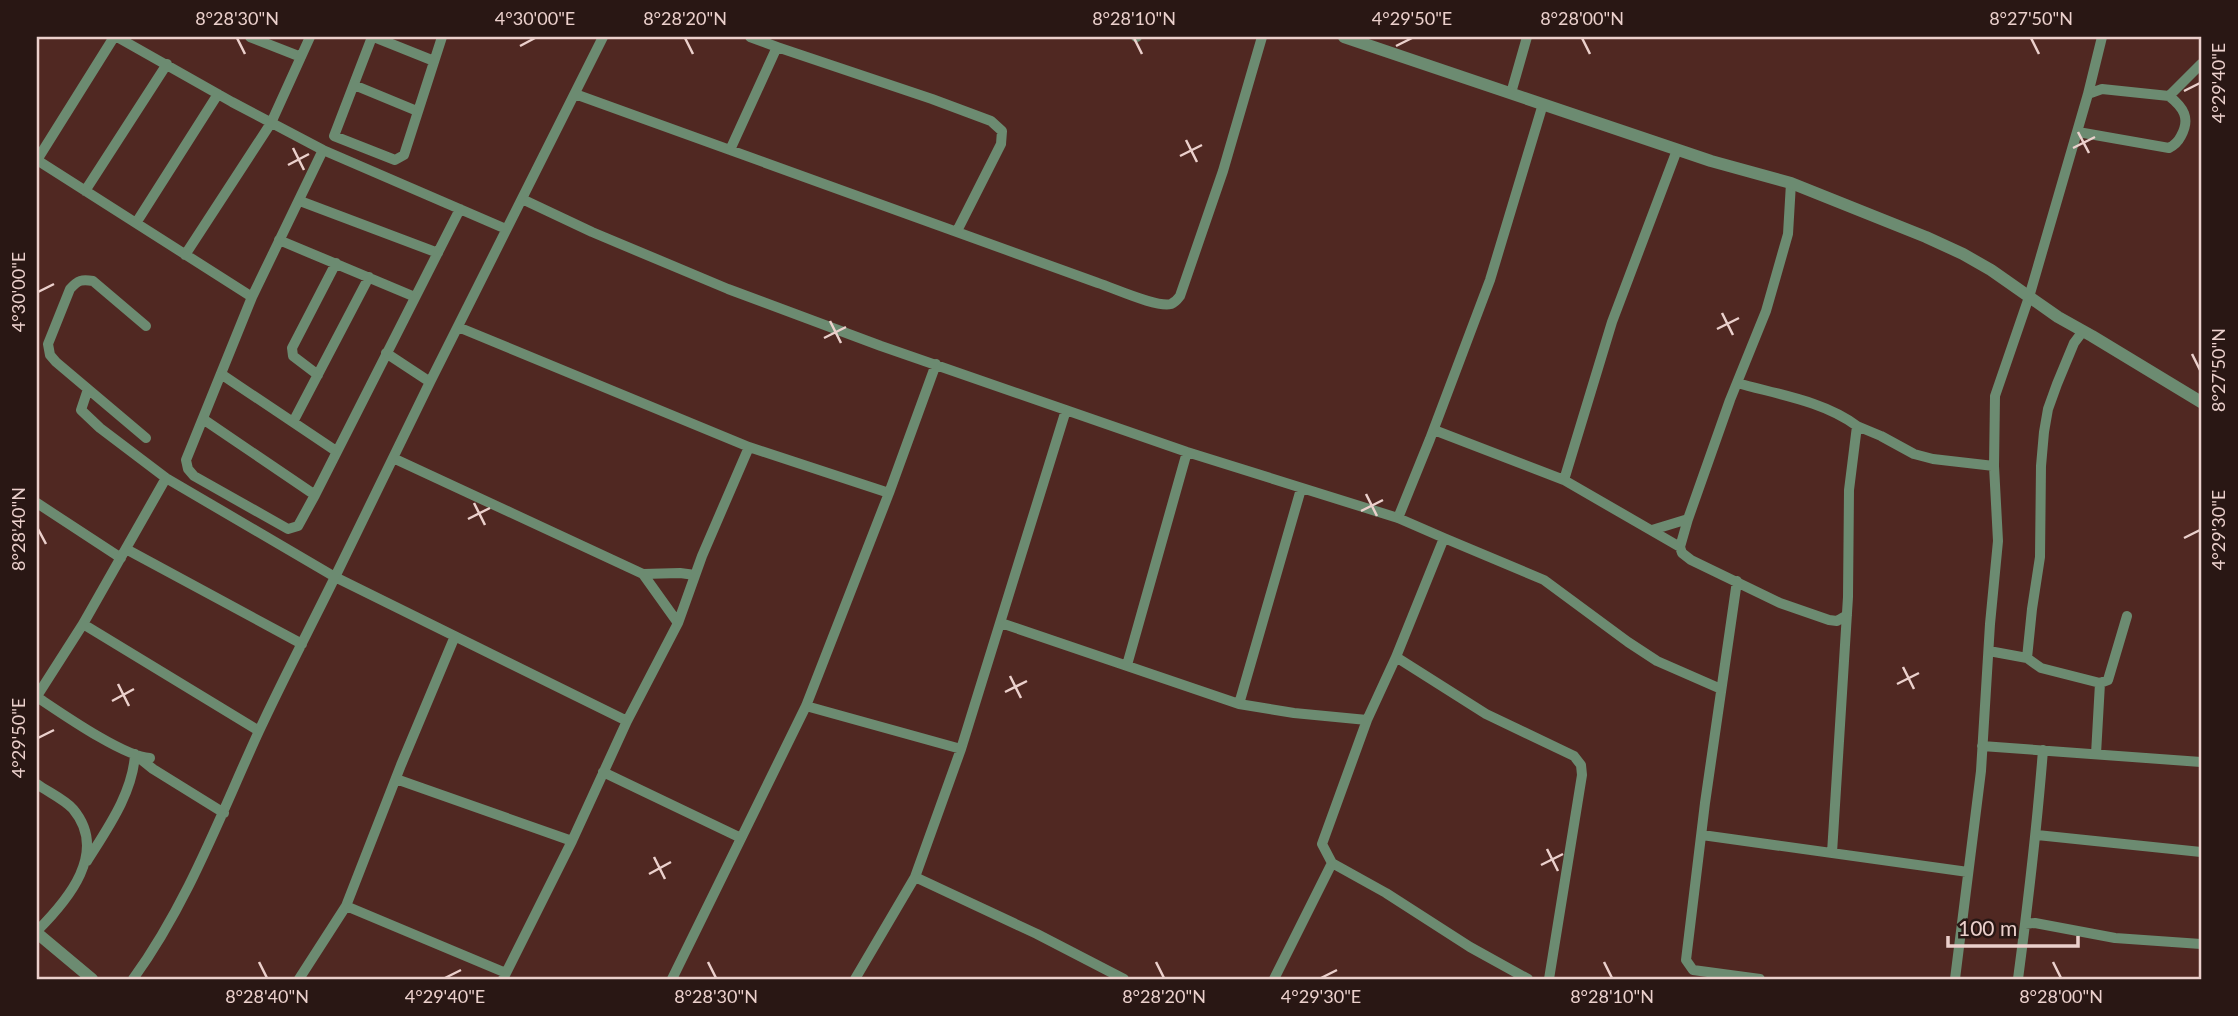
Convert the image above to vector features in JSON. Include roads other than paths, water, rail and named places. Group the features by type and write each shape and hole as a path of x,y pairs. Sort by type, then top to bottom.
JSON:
{"street":[{"path":"252,297 37,160 116,37 323,150 506,229"},
{"path":"250,37 301,57"},
{"path":"185,255 271,123 310,37"},
{"path":"434,61 373,37 334,136 395,160 400,159 404,155 442,37"},
{"path":"133,979 187,890 259,731 603,37"},
{"path":"750,37 991,121 1002,131 1001,144 957,231"},
{"path":"575,94 1156,303 1169,305 1180,296 1223,171 1262,37"},
{"path":"1344,37 1677,149 1791,183 1963,254 1992,270 2058,317 2201,402"},
{"path":"1511,93 1527,37"},
{"path":"1955,979 1982,746 1998,541 1994,467 1995,396 2029,297 2078,132 2102,37"},
{"path":"730,150 777,47"},
{"path":"85,191 167,64"},
{"path":"2169,96 2201,64"},
{"path":"354,85 417,111"},
{"path":"2078,132 2169,148 2181,138 2186,125 2186,115 2179,103 2169,96 2102,89 2088,94"},
{"path":"136,223 218,94"},
{"path":"1398,518 1490,280 1544,104"},
{"path":"1564,480 1612,322 1677,149"},
{"path":"323,150 252,297 186,460 188,469 194,476 289,530 298,526 315,495 460,209"},
{"path":"1791,183 1788,234 1766,311 1688,519 1681,547 1682,553 1691,560 1780,603 1829,620 1837,621 1847,615"},
{"path":"522,199 592,232 728,289 1187,452 1398,518 1544,580 1618,635 1657,660 1721,689"},
{"path":"300,201 438,253"},
{"path":"279,240 415,297"},
{"path":"318,375 291,352 336,263"},
{"path":"293,422 369,277"},
{"path":"146,326 93,281 83,279 71,289 48,344 50,355 56,362 146,438"},
{"path":"458,327 749,447 889,493"},
{"path":"2027,658 2040,557 2044,432 2048,409 2057,384 2074,344 2083,331"},
{"path":"386,353 430,382"},
{"path":"672,979 806,706 936,364"},
{"path":"221,374 336,451"},
{"path":"1737,383 1847,418 1857,426 1914,454 1994,467"},
{"path":"88,389 81,405 83,413 166,478 335,577 627,721"},
{"path":"855,979 915,877 961,749 1066,410"},
{"path":"203,419 315,495"},
{"path":"1832,853 1847,615 1849,490 1857,426"},
{"path":"1434,430 1564,480 1681,547"},
{"path":"346,906 505,976 572,841 627,721 678,623 695,575 749,447"},
{"path":"1127,665 1187,452"},
{"path":"393,458 643,574 695,575"},
{"path":"150,758 106,740 37,696 83,624 166,478"},
{"path":"1239,704 1301,489"},
{"path":"37,503 123,553 302,644"},
{"path":"1652,530 1688,519"},
{"path":"1444,538 1396,657 1367,720 1322,844 1332,863 1478,952 1528,979"},
{"path":"643,574 678,623"},
{"path":"1737,581 1686,960 1693,970 1760,979"},
{"path":"1989,652 2027,658 2041,668 2100,683 2108,680 2127,616"},
{"path":"1001,622 1239,704 1294,713 1367,720"},
{"path":"83,624 259,731"},
{"path":"299,979 346,906 455,636"},
{"path":"1396,657 1486,714 1574,756 1581,765 1582,775 1549,979"},
{"path":"2096,754 2100,683"},
{"path":"806,706 961,749"},
{"path":"1982,746 2201,762"},
{"path":"2018,979 2037,835 2043,750"},
{"path":"135,754 153,769 224,813"},
{"path":"92,979 37,932 61,905 113,820 134,768 135,754"},
{"path":"603,772 741,838"},
{"path":"396,779 572,841"},
{"path":"37,784 71,806 82,821 87,861"},
{"path":"1702,835 1968,872"},
{"path":"2037,835 2201,852"},
{"path":"1274,979 1332,863"},
{"path":"915,877 1037,934 1124,979"},
{"path":"2025,924 2035,923 2115,938 2201,944"}]}
